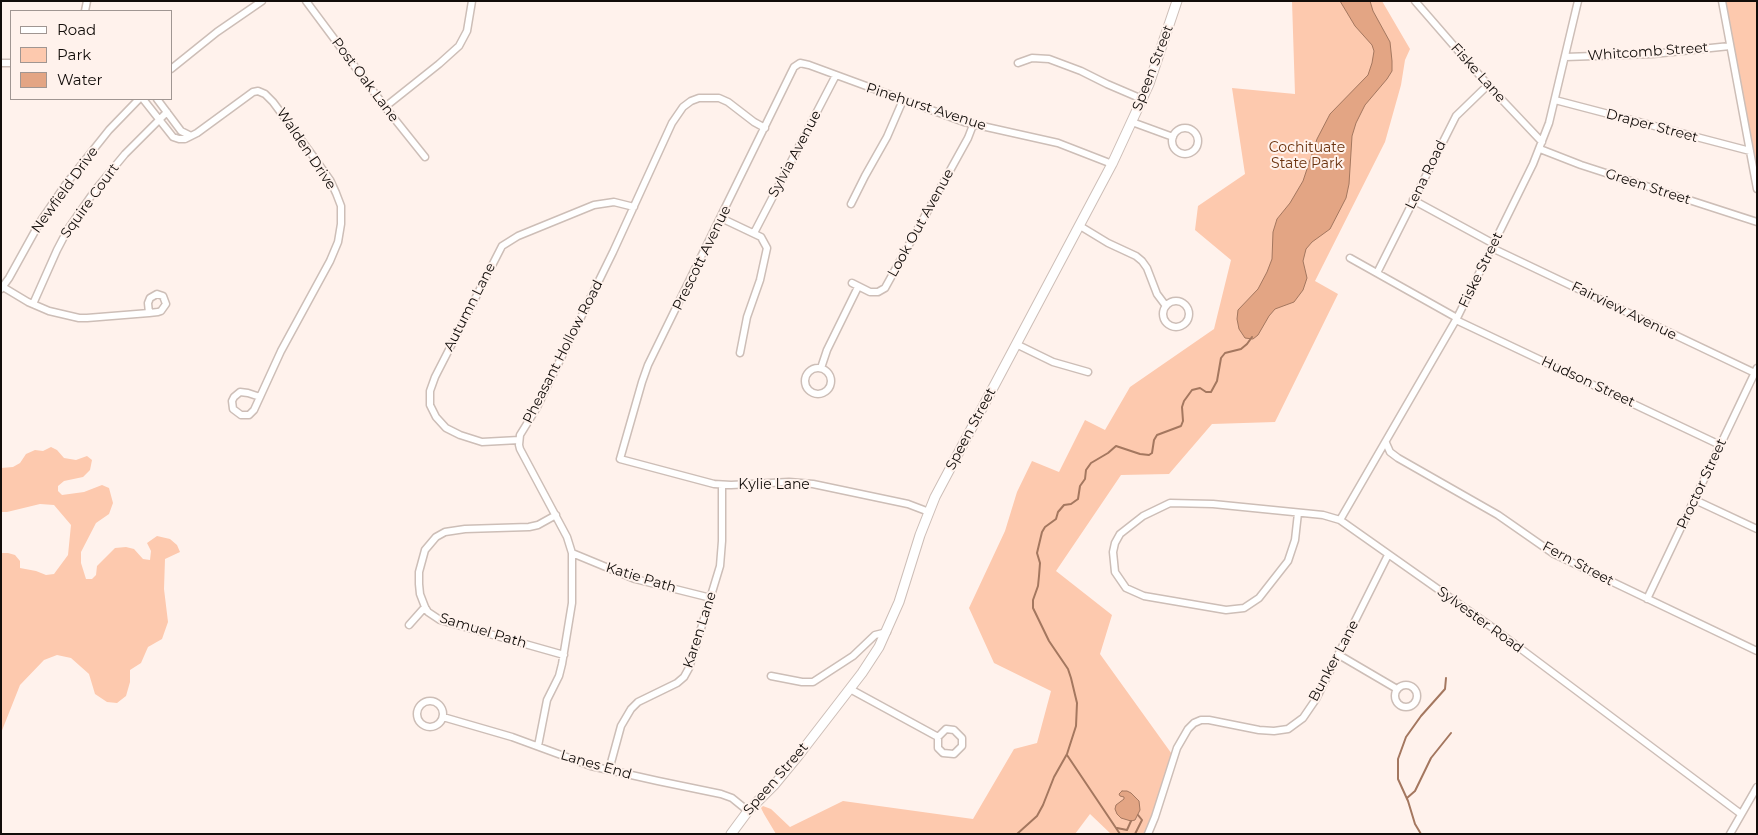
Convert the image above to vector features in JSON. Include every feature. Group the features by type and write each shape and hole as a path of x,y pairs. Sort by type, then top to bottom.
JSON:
{"street":[{"path":"172,68 217,32 262,1"},
{"name":"Post Oak Lane","path":"306,1 385,107 426,157"},
{"path":"385,107 440,64 459,46 468,31 472,1"},
{"name":"Speen Street","path":"731,834 748,811 786,772 871,661 887,632 929,512 951,464 1112,164 1160,55 1177,1"},
{"name":"Fiske Lane","path":"1415,1 1541,146"},
{"name":"Fiske Street","path":"1340,520 1457,319 1541,146 1566,57 1578,1"},
{"path":"1722,1 1757,189"},
{"name":"Whitcomb Street","path":"1566,57 1645,55 1730,46"},
{"path":"1018,63 1032,58 1049,59 1081,71 1142,99"},
{"name":"Pinehurst Avenue","path":"800,63 809,64 973,125 1058,143 1112,164"},
{"name":"Prescott Avenue","path":"620,459 645,373 794,67 800,63"},
{"name":"Sylvia Avenue","path":"758,235 788,164 836,75"},
{"name":"Lena Road","path":"1377,273 1456,116 1488,86"},
{"name":"Walden Drive","path":"191,136 220,118 252,92 258,91 265,94 274,102 330,180 341,206 338,242 330,262 285,344 260,398 254,410 249,415 242,415 233,409 234,397 240,392 260,398"},
{"name":"Pheasant Hollow Road","path":"538,746 546,700 559,676 564,655 572,603 572,553 567,537 556,515 520,449 519,440 522,431 536,408 672,124 683,107 691,101 709,97 719,98 728,102 765,128"},
{"name":"Newfield Drive","path":"2,288 36,228 61,190 103,137 138,100"},
{"path":"144,100 173,137 185,139 191,136"},
{"path":"158,100 181,131 191,136"},
{"path":"851,204 887,137 903,100"},
{"name":"Draper Street","path":"1555,100 1750,151"},
{"name":"Squire Court","path":"33,304 68,229 96,188 125,154 167,112"},
{"path":"1132,122 1173,137"},
{"name":"Look Out Avenue","path":"852,283 874,292 885,288 968,138 973,125"},
{"path":"1181,128 1189,128 1197,135 1198,145 1191,152 1182,153 1173,145 1173,137 1176,131 1181,128"},
{"name":"Green Street","path":"1541,146 1580,165 1757,222"},
{"name":"Fairview Avenue","path":"1413,200 1493,246 1756,372"},
{"name":"Autumn Lane","path":"519,440 482,442 446,428 436,417 430,405 430,391 435,377 502,246 518,236 594,205 614,202 634,206"},
{"path":"722,218 758,235 766,248 760,280 747,317 740,352"},
{"path":"1080,226 1142,261 1147,268 1157,294 1166,306 1164,315 1168,323 1175,326 1186,322 1189,315 1186,306 1177,301 1166,306"},
{"name":"Hudson Street","path":"1350,258 1457,319 1720,445"},
{"path":"821,368 827,350 858,287"},
{"path":"2,288 56,314 79,318 149,313"},
{"path":"1016,344 1053,362 1088,372"},
{"path":"821,368 828,374 831,382 827,390 816,394 807,388 805,379 806,375 812,370 821,368"},
{"name":"Proctor Street","path":"1647,599 1756,372"},
{"name":"Fern Street","path":"1386,443 1390,452 1398,458 1498,515 1554,554 1757,651"},
{"name":"Kylie Lane","path":"620,459 706,483 722,485 777,482 813,484 908,504 929,512"},
{"name":"Karen Lane","path":"609,770 621,726 631,709 638,702 677,683 684,677 693,657 718,578 722,553 722,485"},
{"path":"1695,500 1757,529"},
{"name":"Sylvester Road","path":"1298,513 1295,540 1288,560 1260,598 1244,608 1226,610 1144,596 1126,588 1115,572 1113,552 1120,534 1139,519 1162,505 1170,503 1187,502 1323,515 1340,520 1499,633 1741,814"},
{"name":"Samuel Path","path":"556,515 538,525 529,527 444,532 436,537 425,550 419,572 420,594 425,607 433,616 447,622 564,655"},
{"name":"Katie Path","path":"572,553 635,579 711,598"},
{"name":"Bunker Lane","path":"1148,834 1177,748 1188,729 1201,720 1209,720 1259,730 1274,731 1288,729 1303,718 1316,699 1388,554"},
{"path":"409,625 425,607"},
{"path":"771,676 802,682 813,682 853,656 875,635 887,632"},
{"path":"1338,655 1397,689"},
{"path":"850,689 938,737"},
{"name":"Lanes End","path":"432,701 442,708 443,717 438,724 426,727 419,721 417,713 424,703 432,701"},
{"name":"Lanes End","path":"443,717 538,746 576,762 721,794 732,798 748,811"},
{"path":"954,730 962,738 962,746 954,754 947,755 938,748 938,737 943,731 954,730"},
{"path":"1730,834 1757,788"}],"green space":[{"name":"Cochituate State Park","path":"1292,1 1382,1 1410,49 1405,60 1401,85 1385,142 1315,281 1338,294 1275,422 1212,424 1169,474 1121,475 1056,571 1112,615 1100,654 1174,757 1148,834 1111,834 1090,814 1075,834 776,834 761,808 763,806 771,809 790,827 843,801 973,819 1014,749 1037,743 1051,691 994,663 969,608 1005,531 1017,492 1032,461 1059,472 1085,420 1105,430 1130,387 1214,329 1231,260 1195,230 1198,206 1245,174 1232,88 1295,94"},
{"path":"1722,1 1757,1 1757,189"},
{"path":"51,447 57,450 64,458 76,460 87,456 92,460 90,470 83,477 64,481 58,486 58,491 62,495 84,492 102,485 109,488 113,503 109,514 96,523 81,552 81,563 86,579 92,579 96,575 97,566 115,548 126,547 134,549 143,559 150,560 151,551 147,543 157,536 170,539 177,545 180,552 165,559 164,589 168,622 162,639 148,647 141,663 130,670 130,682 126,696 117,703 107,702 95,694 89,674 71,658 57,655 44,660 20,685 1,733 1,553 15,555 20,561 20,568 46,575 54,574 68,555 71,525 54,505 40,504 1,512 1,468 13,467 20,463 26,454 35,450 43,451"}],"water":[{"path":"1340,1 1370,1 1373,11 1390,42 1392,71 1365,105 1356,123 1352,136 1349,184 1346,198 1330,229 1312,242 1306,249 1303,261 1307,278 1303,290 1294,302 1275,309 1258,335 1253,339 1245,338 1239,329 1238,310 1258,289 1267,272 1272,259 1273,232 1277,219 1290,203 1303,181 1317,139 1330,114 1368,75 1372,63 1374,51 1372,45 1355,26"},
{"path":"1122,791 1131,793 1139,801 1140,810 1135,820 1131,821 1121,818 1117,814 1116,805 1124,799 1119,794"}],"waterway":[{"path":"1017,834 1037,816 1054,777 1067,754 1076,726 1077,703 1068,669 1049,641 1033,608 1033,600 1038,586 1040,563 1037,553 1042,532 1045,527 1056,519 1058,512 1064,505 1071,504 1078,499 1080,486 1091,463 1116,446 1140,454 1149,455 1152,453 1154,440 1157,435 1181,426 1183,421 1182,407 1192,390 1200,388 1206,392 1211,392 1217,381 1221,358 1225,353 1241,349 1252,337"},
{"path":"1421,834 1415,824 1408,801 1398,779 1398,759 1406,737 1421,716 1445,689 1446,678"},
{"path":"1407,798 1415,791 1431,758 1451,733"},
{"path":"1067,755 1120,834"},
{"path":"1135,834 1142,820 1138,815"},
{"path":"1117,828 1127,830 1131,821"}]}
